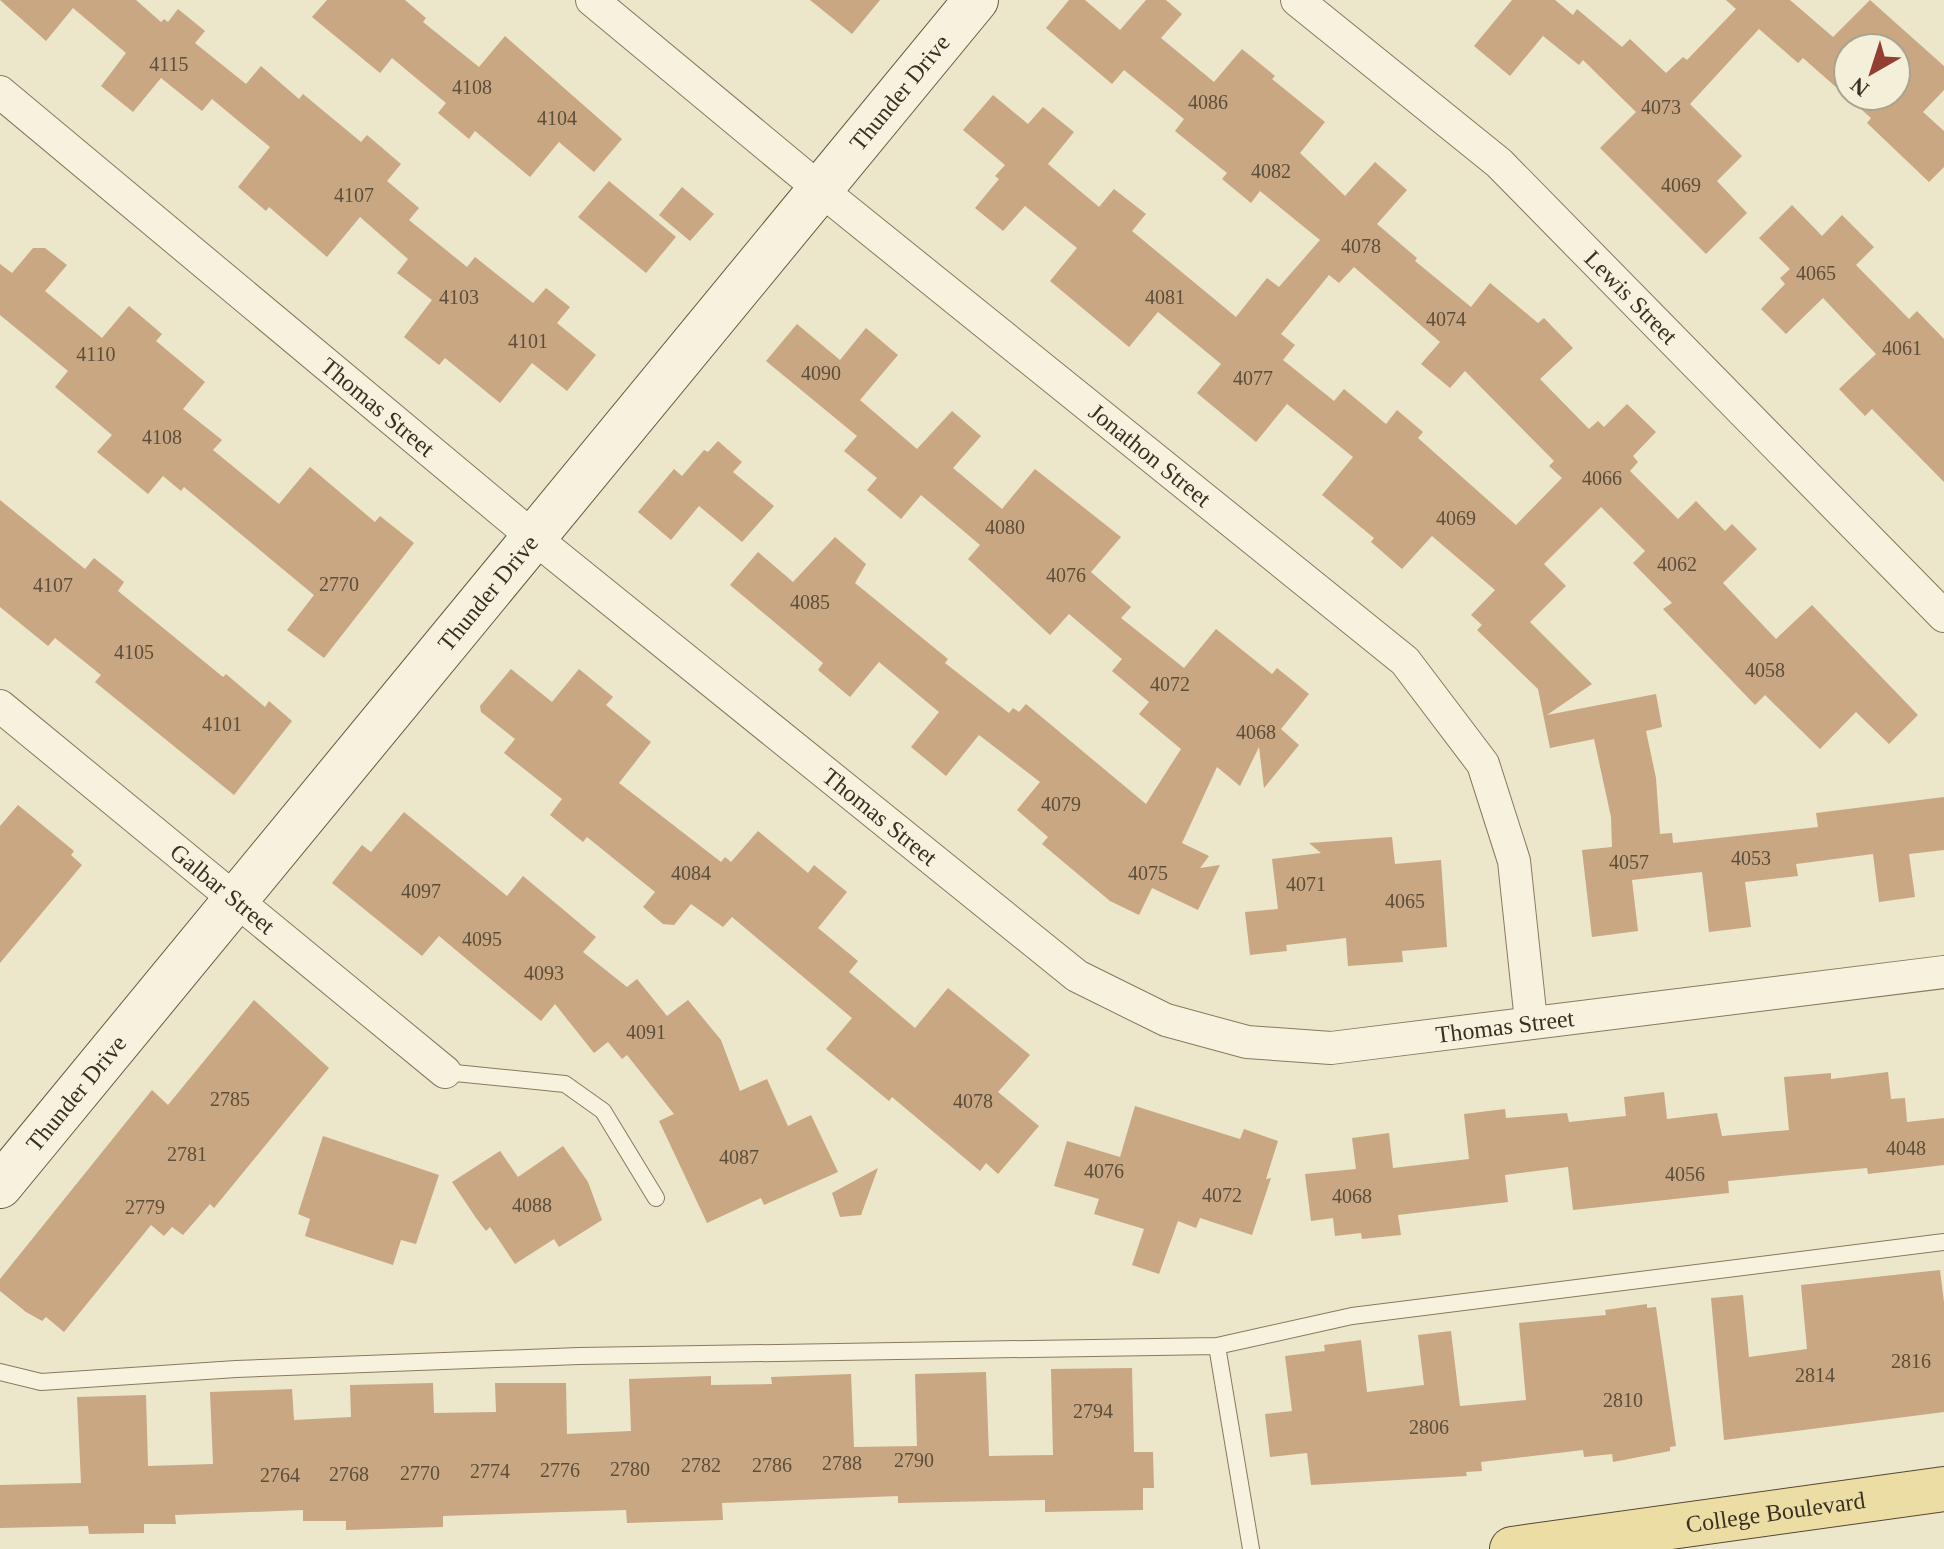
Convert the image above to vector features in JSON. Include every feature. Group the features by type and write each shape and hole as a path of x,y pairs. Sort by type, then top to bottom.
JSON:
{"main road":[{"name":"College Boulevard","path":"1512,1549 1944,1489"}],"street":[{"name":"Jonathon Street","path":"592,0 821,190 1405,661 1483,764 1514,861 1531,1021"},
{"name":"Thunder Drive","path":"0,1186 976,0"},
{"name":"Lewis Street","path":"1297,0 1499,163 1944,616"},
{"name":"Thomas Street","path":"0,92 532,536 1077,976 1153,1014 1247,1042 1331,1048 1944,972"},
{"name":"Galbar Street","path":"0,706 445,1072"}],"lane":[{"path":"445,1072 565,1084 603,1111 656,1198"},
{"path":"0,1372 41,1382 236,1369 579,1356 1217,1346 1352,1316 1944,1242"},
{"path":"1217,1346 1251,1549"}],"building":[{"path":"0,0 136,0 161,22 164,19 168,22 178,9 205,31 195,43 246,84 261,66 299,99 303,94 361,142 367,135 401,164 387,181 419,208 409,220 467,267 475,257 533,303 546,288 570,307 557,323 596,355 567,391 532,363 500,403 445,358 439,365 404,337 432,300 397,273 408,259 360,217 327,257 269,207 266,211 238,187 270,147 212,99 202,111 161,78 133,112 101,86 126,53 73,8 46,41"},
{"path":"327,0 405,0 426,18 423,22 479,67 505,36 622,139 594,172 559,142 530,177 475,131 469,139 438,113 446,103 392,58 380,73 312,17"},
{"path":"810,0 880,0 852,34"},
{"path":"1069,0 1085,0 1120,30 1146,0 1166,0 1182,14 1161,38 1214,82 1242,49 1275,76 1272,79 1325,122 1300,153 1345,196 1375,162 1407,190 1377,224 1417,258 1415,261 1471,307 1490,283 1538,323 1544,318 1573,348 1540,379 1589,429 1598,421 1604,427 1627,404 1656,432 1633,456 1638,462 1630,471 1678,519 1696,501 1725,531 1732,524 1757,549 1723,583 1776,639 1812,605 1918,715 1889,744 1856,712 1820,749 1765,695 1755,705 1663,609 1672,603 1633,563 1645,551 1601,507 1544,564 1566,586 1530,622 1592,684 1547,715 1656,694 1662,727 1646,731 1656,778 1660,834 1672,833 1673,843 1818,827 1816,813 1944,797 1944,850 1909,854 1915,897 1879,902 1873,854 1796,864 1798,876 1745,882 1751,927 1709,932 1702,872 1632,880 1638,931 1592,937 1582,850 1612,847 1611,817 1594,739 1550,748 1538,689 1477,630 1482,625 1471,615 1495,590 1432,536 1402,569 1371,542 1374,538 1322,495 1353,457 1287,404 1256,442 1197,393 1221,364 1158,312 1129,347 1050,281 1077,248 1025,206 1003,231 975,208 999,179 995,176 1005,165 963,130 993,95 1028,124 1043,107 1074,132 1048,164 1099,207 1114,189 1146,214 1132,231 1236,317 1267,278 1279,287 1320,240 1260,191 1251,203 1222,179 1227,173 1175,131 1184,119 1124,70 1112,84 1046,28","holes":["1354,267 1440,342 1421,364 1450,388 1465,371 1554,461 1549,466 1562,478 1516,525 1418,438 1423,432 1397,410 1386,424 1344,389 1334,401 1283,360 1295,345 1281,334 1329,275 1339,283"]},
{"path":"1512,0 1555,0 1573,15 1577,9 1622,47 1630,39 1666,73 1683,57 1687,60 1736,9 1726,0 1790,0 1832,36 1832,84 1803,58 1798,63 1759,29 1690,104 1742,156 1717,181 1747,213 1706,254 1600,148 1636,112 1583,60 1579,65 1543,36 1510,76 1474,46"},
{"path":"1870,0 1906,32 1838,32"},
{"path":"1912,37 1944,66 1944,90 1923,112 1944,131 1944,167 1929,182 1867,123 1871,118 1864,112 1912,112"},
{"path":"609,181 676,237 646,273 578,217"},
{"path":"682,187 714,214 690,241 659,215"},
{"path":"1792,205 1822,236 1842,215 1874,247 1856,265 1909,319 1917,311 1944,339 1944,482 1872,409 1865,416 1839,389 1876,354 1823,298 1786,334 1761,309 1785,284 1780,278 1790,269 1759,238"},
{"path":"33,248 45,248 67,265 45,291 102,338 129,306 162,334 156,341 205,382 183,409 222,440 213,450 279,504 310,467 375,522 380,516 414,543 324,658 287,630 314,595 184,487 181,491 163,476 148,494 97,452 112,435 55,387 68,371 0,315 0,264 12,273"},
{"path":"797,324 840,360 866,328 898,355 860,400 917,449 952,411 981,436 953,468 1002,509 1035,469 1121,537 1091,572 1131,607 1121,618 1184,668 1216,629 1272,674 1277,668 1309,694 1281,729 1299,745 1264,788 1259,747 1240,786 1217,767 1182,843 1209,856 1200,868 1220,865 1198,910 1152,888 1139,915 1110,901 1042,844 1048,837 1017,810 1040,782 979,735 946,776 911,747 939,712 879,662 850,697 818,670 823,663 730,585 758,552 793,582 835,537 866,564 855,583 948,659 945,663 1009,713 1013,708 1019,712 1026,704 1146,804 1181,749 1139,714 1149,702 1112,671 1122,659 1069,614 1050,635 968,559 980,545 921,495 901,519 867,490 877,478 844,451 857,436 766,361"},
{"path":"718,441 742,462 733,472 774,506 742,542 699,506 671,540 638,512 674,469 682,476 704,450 708,452"},
{"path":"0,500 85,569 94,558 124,582 118,591 223,677 226,674 265,707 269,701 292,721 234,795 95,682 101,675 55,638 48,646 0,607"},
{"path":"511,669 552,702 579,669 613,697 606,705 651,742 619,783 721,862 725,857 731,862 758,831 808,873 814,865 847,892 818,928 858,961 849,972 915,1028 948,988 1030,1055 998,1092 1039,1126 998,1174 986,1163 980,1171 892,1097 889,1101 826,1049 852,1018 732,917 723,927 691,904 674,925 663,924 643,907 655,892 587,837 583,842 550,815 562,799 504,753 515,739 481,712 480,706"},
{"path":"18,805 74,851 71,855 82,865 0,963 0,826"},
{"path":"404,812 507,896 523,876 596,937 583,952 627,987 637,979 667,1016 688,1000 721,1040 740,1091 767,1079 788,1126 811,1115 838,1172 764,1205 761,1198 707,1223 659,1121 674,1114 627,1055 622,1059 608,1042 594,1053 555,1004 541,1021 439,936 422,956 332,883 362,845 371,852"},
{"path":"1392,837 1395,864 1441,860 1447,947 1402,951 1403,962 1348,966 1346,938 1286,945 1287,951 1250,955 1245,912 1278,909 1272,859 1321,853 1309,843"},
{"path":"254,1000 329,1068 214,1208 210,1204 183,1235 172,1227 164,1236 151,1225 64,1332 46,1317 42,1321 26,1312 0,1291 0,1279 152,1090 168,1105"},
{"path":"1888,1072 1891,1099 1905,1098 1907,1122 1944,1118 1944,1165 1868,1174 1867,1168 1728,1181 1729,1193 1573,1210 1568,1167 1505,1175 1508,1202 1398,1215 1401,1235 1362,1239 1361,1233 1335,1236 1333,1218 1311,1221 1305,1174 1356,1169 1352,1138 1389,1133 1393,1168 1469,1159 1464,1114 1505,1109 1506,1118 1567,1113 1569,1122 1626,1116 1624,1097 1664,1092 1667,1119 1717,1113 1722,1136 1789,1130 1784,1077 1831,1073 1831,1079"},
{"path":"1135,1106 1240,1139 1244,1129 1278,1141 1266,1179 1271,1178 1252,1235 1200,1218 1196,1228 1178,1221 1159,1274 1132,1265 1144,1229 1094,1214 1099,1199 1054,1186 1067,1141 1120,1157"},
{"path":"323,1136 439,1175 416,1244 401,1240 393,1265 305,1236 310,1219 298,1214"},
{"path":"563,1146 588,1182 602,1220 559,1247 554,1239 515,1264 490,1227 486,1231 476,1218 452,1182 500,1151 518,1177"},
{"path":"878,1168 861,1215 840,1217 832,1193"},
{"path":"1940,1270 1944,1302 1944,1412 1724,1440 1711,1298 1743,1295 1749,1357 1807,1349 1801,1285"},
{"path":"1647,1304 1647,1308 1656,1307 1676,1446 1670,1447 1670,1451 1613,1462 1612,1454 1584,1457 1583,1450 1481,1462 1482,1471 1466,1472 1467,1476 1311,1485 1307,1453 1270,1457 1265,1414 1292,1411 1285,1356 1325,1351 1324,1345 1361,1340 1367,1392 1424,1385 1418,1335 1451,1331 1460,1406 1526,1400 1519,1323 1606,1315 1605,1310"},
{"path":"1132,1368 1134,1452 1153,1452 1154,1488 1143,1488 1143,1510 1045,1512 1045,1500 898,1503 898,1496 722,1503 723,1520 627,1523 626,1510 443,1516 443,1527 346,1530 346,1521 303,1521 303,1510 175,1515 176,1524 144,1524 144,1533 89,1534 88,1526 0,1528 0,1485 81,1483 77,1397 146,1395 148,1466 213,1464 210,1392 292,1389 294,1420 351,1417 350,1385 433,1383 434,1413 496,1412 495,1383 566,1383 567,1434 631,1431 629,1379 711,1376 711,1385 772,1384 771,1377 851,1374 854,1447 917,1446 915,1374 986,1372 989,1456 1053,1455 1051,1369"}]}
